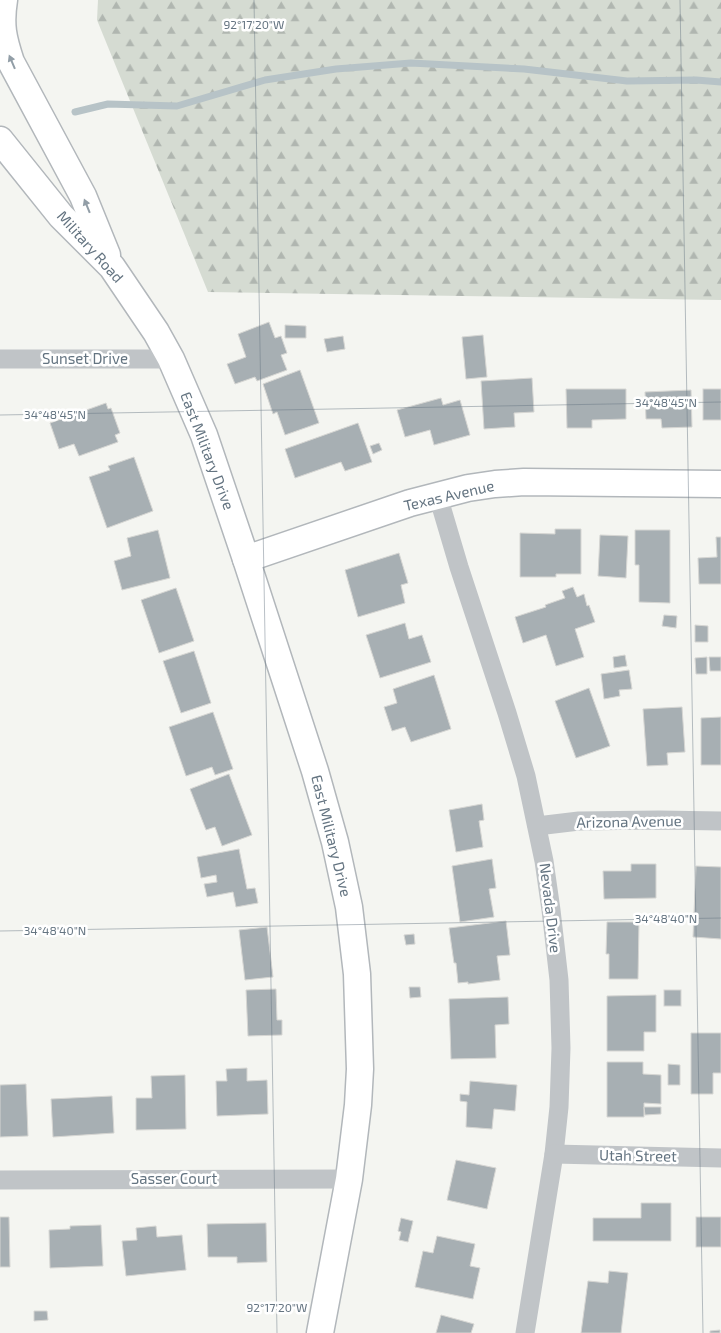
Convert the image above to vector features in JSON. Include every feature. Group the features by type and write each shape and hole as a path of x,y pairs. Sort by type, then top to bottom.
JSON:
{"street":[{"path":"4,0 1,16 4,40 12,62 83,196 112,267"},
{"name":"Military Road","path":"0,140 61,216 112,267 156,332 171,359"},
{"name":"Sunset Drive","path":"0,359 171,359"},
{"name":"East Military Drive","path":"171,359 204,435 315,771 335,842 348,907 357,974 360,1069 358,1105 349,1179 320,1333"},
{"name":"Texas Avenue","path":"246,559 410,503 468,488 505,483 721,484"},
{"name":"Nevada Drive","path":"438,496 523,767 546,871 558,980 561,1048 559,1107 554,1154 525,1333"},
{"name":"Arizona Avenue","path":"536,826 579,822 721,821"},
{"name":"Utah Street","path":"554,1154 721,1158"},
{"name":"Sasser Court","path":"0,1180 349,1179"}],"green space":[{"path":"98,0 721,0 721,300 208,292 97,20"}],"building":[{"path":"269,322 275,338 281,336 287,353 281,355 287,370 257,381 255,377 235,384 227,364 246,357 238,334"},
{"path":"285,325 306,326 306,338 285,338"},
{"path":"483,335 487,377 466,379 462,337"},
{"path":"343,336 345,349 327,352 324,339"},
{"path":"300,370 319,423 285,435 277,412 273,414 263,384"},
{"path":"532,378 534,412 514,413 515,427 484,429 481,381"},
{"path":"566,389 626,389 626,419 592,420 592,428 567,428"},
{"path":"703,389 721,389 721,420 703,420"},
{"path":"691,390 692,427 662,428 661,419 646,419 645,392"},
{"path":"441,398 443,405 460,400 470,435 434,445 430,430 405,437 397,410"},
{"path":"106,403 108,409 111,408 120,433 115,435 118,442 79,456 74,444 59,449 50,423"},
{"path":"358,423 372,462 345,471 341,462 295,478 285,449"},
{"path":"379,443 382,450 373,454 370,446"},
{"path":"134,457 153,511 107,528 89,477 110,470 108,466"},
{"path":"555,529 581,529 581,574 556,574 556,577 520,577 520,533 555,534"},
{"path":"158,530 170,578 122,590 114,561 131,556 127,538"},
{"path":"635,530 670,530 670,603 639,602 639,565 635,565"},
{"path":"600,535 628,536 626,578 598,576"},
{"path":"716,537 721,537 721,584 699,584 698,558 717,557"},
{"path":"399,553 408,583 401,585 405,603 358,617 345,570"},
{"path":"573,587 577,597 584,594 587,606 589,605 595,622 575,629 584,657 556,666 546,635 523,643 515,617 546,607 545,605 565,598 562,591"},
{"path":"176,588 194,641 159,653 141,600"},
{"path":"664,615 677,616 676,628 662,626"},
{"path":"405,623 409,639 422,635 431,662 380,678 366,635"},
{"path":"695,625 708,626 708,642 695,642"},
{"path":"194,651 211,703 181,713 163,661"},
{"path":"625,655 627,666 614,668 613,657"},
{"path":"707,657 707,674 696,674 695,658"},
{"path":"709,657 721,657 721,671 710,671"},
{"path":"629,670 632,689 619,690 620,696 604,699 601,674"},
{"path":"434,675 451,729 411,742 405,727 392,731 384,707 397,703 393,689"},
{"path":"589,688 610,746 576,758 555,701"},
{"path":"682,707 685,752 667,753 668,765 647,766 643,709"},
{"path":"213,712 233,769 215,775 212,767 186,776 169,727"},
{"path":"721,717 721,765 701,765 701,718"},
{"path":"229,774 252,835 222,846 215,827 206,830 190,789"},
{"path":"482,804 484,820 479,821 483,847 456,852 449,810"},
{"path":"239,849 247,889 255,888 258,903 236,907 233,892 207,897 204,884 217,882 216,875 201,878 197,857"},
{"path":"492,859 496,888 489,889 494,917 460,922 452,866"},
{"path":"631,864 656,864 656,898 604,899 603,871 631,871"},
{"path":"696,866 721,867 721,939 693,937"},
{"path":"506,921 510,955 497,956 500,980 468,984 468,982 458,983 449,928"},
{"path":"607,922 639,922 638,979 609,979 609,954 606,954"},
{"path":"267,927 273,977 245,980 239,930"},
{"path":"414,934 415,944 406,945 404,935"},
{"path":"409,987 420,987 421,997 410,998"},
{"path":"276,989 277,1020 282,1020 282,1035 248,1036 246,990"},
{"path":"664,990 681,990 681,1006 664,1006"},
{"path":"656,995 656,1032 644,1032 644,1051 607,1051 607,996"},
{"path":"508,997 509,1024 495,1025 496,1058 451,1059 449,999"},
{"path":"691,1033 721,1033 721,1073 713,1073 713,1094 691,1094"},
{"path":"607,1062 643,1062 643,1074 661,1075 661,1104 644,1103 644,1117 607,1117"},
{"path":"668,1064 680,1065 680,1085 668,1085"},
{"path":"247,1068 247,1081 267,1080 268,1114 217,1116 216,1081 227,1081 226,1069"},
{"path":"185,1075 186,1129 136,1130 136,1098 152,1098 151,1076"},
{"path":"470,1081 517,1085 515,1111 494,1109 492,1129 466,1127 467,1102 460,1101 460,1094 469,1095"},
{"path":"26,1084 28,1136 0,1137 0,1085"},
{"path":"112,1096 114,1133 53,1137 51,1099"},
{"path":"644,1107 661,1107 661,1114 645,1115"},
{"path":"456,1160 496,1168 487,1209 447,1200"},
{"path":"641,1203 671,1203 671,1241 593,1241 593,1218 641,1218"},
{"path":"0,1217 9,1217 10,1267 0,1267"},
{"path":"696,1217 721,1217 721,1247 696,1247"},
{"path":"401,1218 413,1221 408,1242 399,1240 401,1232 398,1231"},
{"path":"266,1223 267,1262 237,1263 237,1257 208,1257 207,1224"},
{"path":"101,1225 103,1266 50,1268 49,1230 70,1229 70,1226"},
{"path":"156,1226 157,1237 182,1235 186,1270 126,1276 122,1241 137,1240 136,1228"},
{"path":"437,1236 475,1244 470,1266 480,1268 473,1299 415,1287 423,1251 433,1253"},
{"path":"609,1271 628,1273 621,1333 581,1333 588,1281 608,1283"},
{"path":"34,1311 47,1311 48,1320 34,1321"},
{"path":"441,1315 474,1324 471,1333 436,1333"},
{"path":"720,1330 720,1333 710,1333 710,1331"}],"waterway":[{"path":"75,112 108,104 177,106 265,80 336,69 411,63 524,69 627,81 696,80 721,82"}]}
